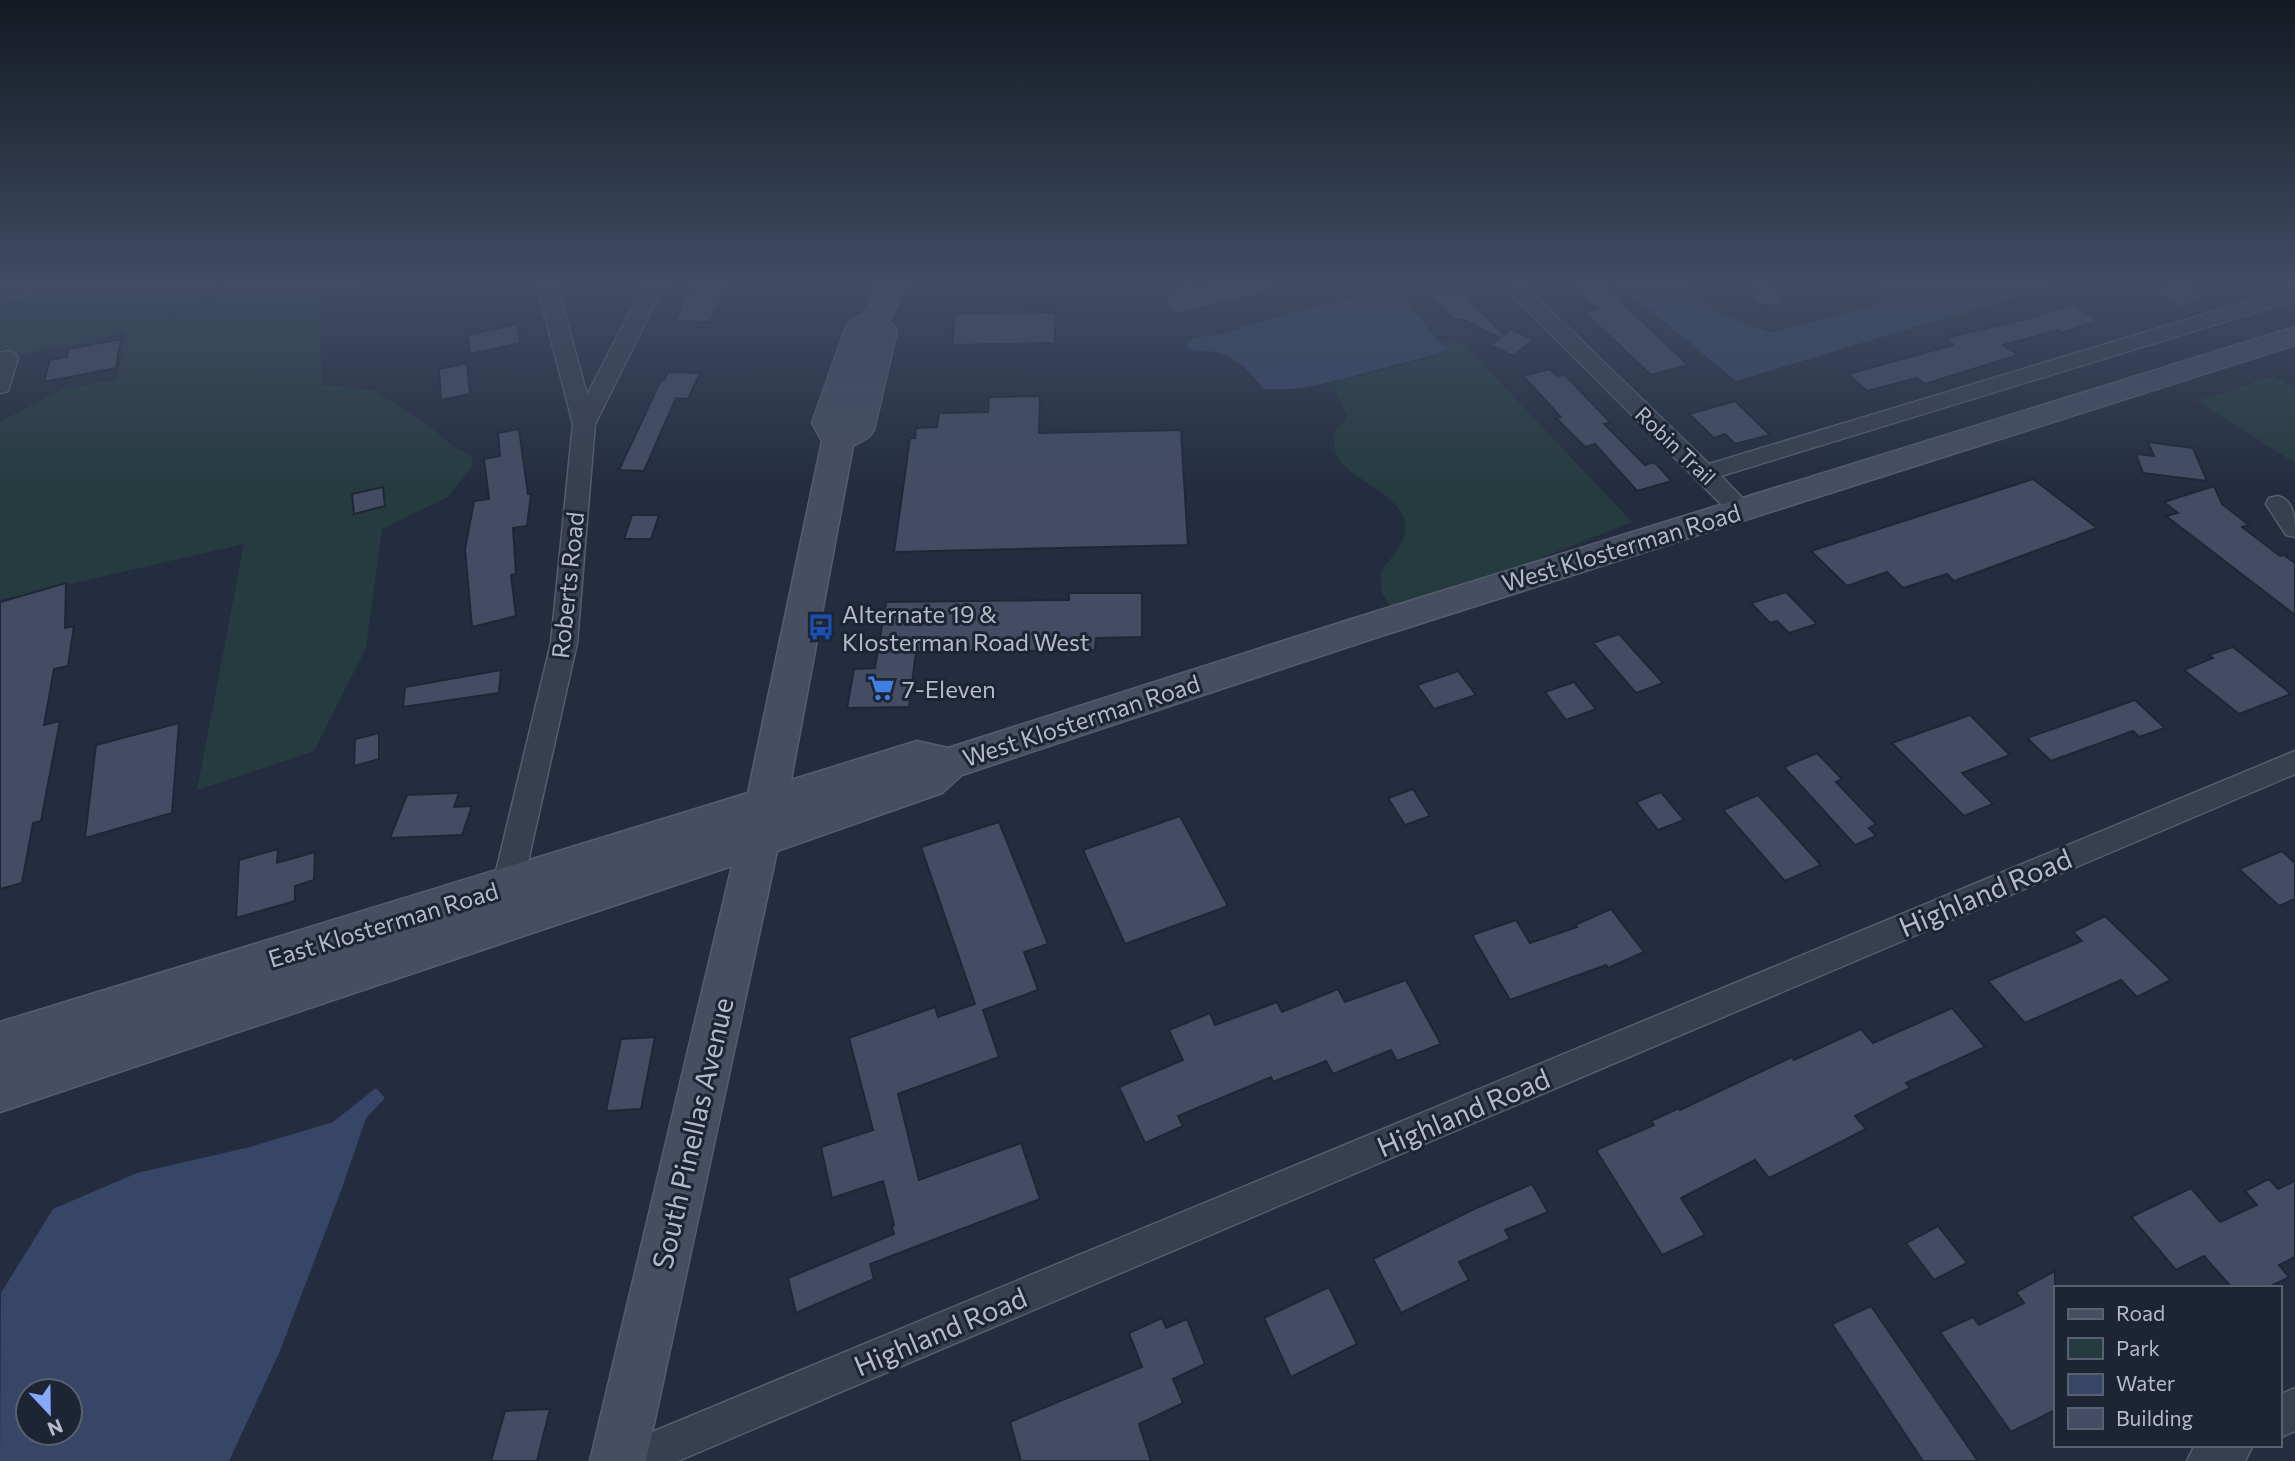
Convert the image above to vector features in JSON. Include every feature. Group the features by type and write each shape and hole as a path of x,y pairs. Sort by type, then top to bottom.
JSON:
{"main road":[{"name":"South Pinellas Avenue","path":"618,1461 762,822 838,441 828,423 851,353"},
{"name":"West Klosterman Road","path":"762,822 928,782 948,764 1368,626 2240,353"},
{"name":"East Klosterman Road","path":"0,1044 508,884 762,822"},
{"name":"East Klosterman Road","path":"0,1089 762,822"}],"street":[{"name":"Roberts Road","path":"508,884 564,643 584,424 565,353"},
{"path":"584,424 620,353"},
{"name":"Robin Trail","path":"1583,353 1742,510"},
{"path":"1705,473 2098,353"},
{"path":"0,386 7,358"},
{"path":"2278,504 2295,529"},
{"name":"Highland Road","path":"630,1461 2295,762"},
{"path":"2207,1461 2230,1447"}],"green space":[{"path":"0,353 26,353 0,358"},
{"path":"122,353 321,353 322,385 373,390 428,425 457,449 472,456 473,465 448,497 382,529 366,648 314,751 197,790 244,544 0,600 0,422 60,390 118,379"},
{"path":"1438,353 1472,353 1632,522 1495,576 1392,608 1382,593 1380,573 1402,542 1405,523 1400,510 1391,500 1353,473 1336,453 1334,431 1345,422 1347,416 1335,382"},
{"path":"2273,376 2295,388 2295,463 2197,401"}],"water":[{"path":"1218,353 1436,353 1334,381 1278,389 1264,389 1244,367"},
{"path":"1702,353 1828,353 1736,381"},
{"path":"376,1088 385,1098 366,1118 280,1351 229,1461 0,1461 1,1293 53,1209 137,1173 250,1147 333,1122"}],"building":[{"path":"68,353 119,353 116,368 44,382 50,360 67,357"},
{"path":"1628,353 1676,353 1688,365 1651,375"},
{"path":"1923,353 2018,355 1925,384 1917,378 1867,391 1848,374"},
{"path":"467,363 470,394 441,400 439,369"},
{"path":"1550,369 1557,376 1565,375 1610,422 1604,424 1645,465 1654,462 1672,481 1637,491 1595,444 1585,447 1556,418 1561,417 1523,376"},
{"path":"668,372 700,373 688,399 676,398 644,471 619,470 661,380 664,380"},
{"path":"1040,396 1039,433 1181,430 1188,545 894,552 910,438 915,438 916,428 937,427 939,413 988,412 989,397"},
{"path":"1735,401 1770,435 1735,444 1725,434 1714,438 1689,414"},
{"path":"519,429 528,494 531,494 527,526 513,528 516,574 511,575 516,616 472,627 465,549 474,501 489,499 484,459 500,456 498,433"},
{"path":"2148,442 2193,448 2207,481 2143,473 2136,454 2154,456"},
{"path":"2033,479 2097,528 1954,581 1947,574 1903,588 1887,572 1847,586 1811,551"},
{"path":"2214,486 2222,504 2249,525 2242,527 2280,556 2284,555 2295,563 2295,615 2166,516 2178,513 2164,502"},
{"path":"383,487 385,506 354,514 352,494"},
{"path":"632,515 659,515 651,539 624,539"},
{"path":"66,583 65,628 74,626 68,666 54,669 44,725 60,721 41,821 33,823 22,883 0,889 0,602"},
{"path":"1786,592 1817,624 1789,633 1777,621 1770,623 1751,603"},
{"path":"1069,593 1142,593 1142,637 1096,638 1095,650 916,652 909,707 847,708 854,669 875,668 886,602 1069,600"},
{"path":"1619,634 1663,683 1636,693 1593,643"},
{"path":"2233,647 2291,694 2239,714 2184,670 2213,658 2209,655"},
{"path":"501,670 499,693 403,707 405,687"},
{"path":"1458,671 1476,695 1434,709 1417,685"},
{"path":"1574,682 1596,709 1566,720 1545,692"},
{"path":"2135,700 2165,728 2139,737 2133,731 2051,761 2027,738"},
{"path":"1970,715 2010,755 1962,773 1993,804 1964,816 1892,743"},
{"path":"179,723 172,813 85,838 96,745"},
{"path":"379,733 379,759 354,766 355,739"},
{"path":"1817,753 1842,779 1836,782 1876,824 1869,828 1876,836 1855,845 1784,767"},
{"path":"1413,789 1430,816 1405,825 1388,798"},
{"path":"1661,792 1684,820 1658,830 1636,802"},
{"path":"459,793 454,807 472,806 462,835 390,838 407,795"},
{"path":"1758,795 1821,865 1785,881 1723,810"},
{"path":"1180,816 1228,906 1125,944 1083,850"},
{"path":"999,822 1048,944 1024,952 1038,990 983,1010 999,1057 898,1094 919,1180 1021,1143 1040,1199 870,1264 874,1279 796,1313 788,1278 894,1234 883,1181 832,1198 821,1147 873,1130 849,1038 935,1007 938,1017 975,1004 921,847"},
{"path":"278,849 277,863 315,852 314,880 295,886 295,901 236,918 239,860"},
{"path":"2282,851 2295,863 2295,899 2279,906 2239,869"},
{"path":"1611,909 1644,952 1608,968 1606,965 1510,1000 1472,935 1516,920 1530,943 1577,927 1575,925"},
{"path":"2105,916 2171,980 2137,997 2121,980 2025,1023 1988,981 2082,941 2073,932"},
{"path":"1406,980 1441,1044 1397,1061 1391,1050 1333,1074 1326,1061 1273,1082 1271,1077 1178,1116 1183,1126 1145,1143 1119,1087 1183,1060 1169,1030 1210,1013 1215,1025 1277,1002 1282,1012 1338,989 1345,1002"},
{"path":"1952,1008 1985,1047 1906,1083 1910,1088 1855,1116 1866,1129 1769,1178 1755,1160 1681,1198 1705,1235 1662,1255 1596,1150 1654,1125 1651,1121 1679,1108 1680,1110 1792,1057 1794,1060 1861,1029 1873,1043"},
{"path":"655,1037 641,1109 606,1111 621,1039"},
{"path":"2269,1179 2278,1189 2295,1181 2295,1257 2279,1265 2289,1277 2271,1286 2230,1286 2204,1256 2176,1270 2131,1217 2191,1188 2220,1222 2257,1205 2245,1191"},
{"path":"1532,1184 1548,1212 1505,1230 1510,1239 1459,1262 1469,1280 1401,1313 1373,1259 1474,1209"},
{"path":"1938,1226 1967,1263 1934,1280 1906,1243"},
{"path":"2055,1271 2054,1410 2011,1432 1940,1332 1973,1317 1979,1325 2024,1303 2016,1292"},
{"path":"1329,1287 1357,1344 1291,1377 1264,1318"},
{"path":"1871,1306 1978,1461 1923,1461 1832,1324"},
{"path":"1162,1318 1166,1328 1187,1319 1205,1364 1173,1379 1183,1403 1139,1424 1151,1461 1021,1461 1010,1422 1142,1367 1129,1333"},
{"path":"550,1409 537,1461 491,1461 505,1411"}],"place":[{"name":"Alternate 19 & Klosterman Road West","path":"821,627"},
{"name":"7-Eleven","path":"881,688"}]}
